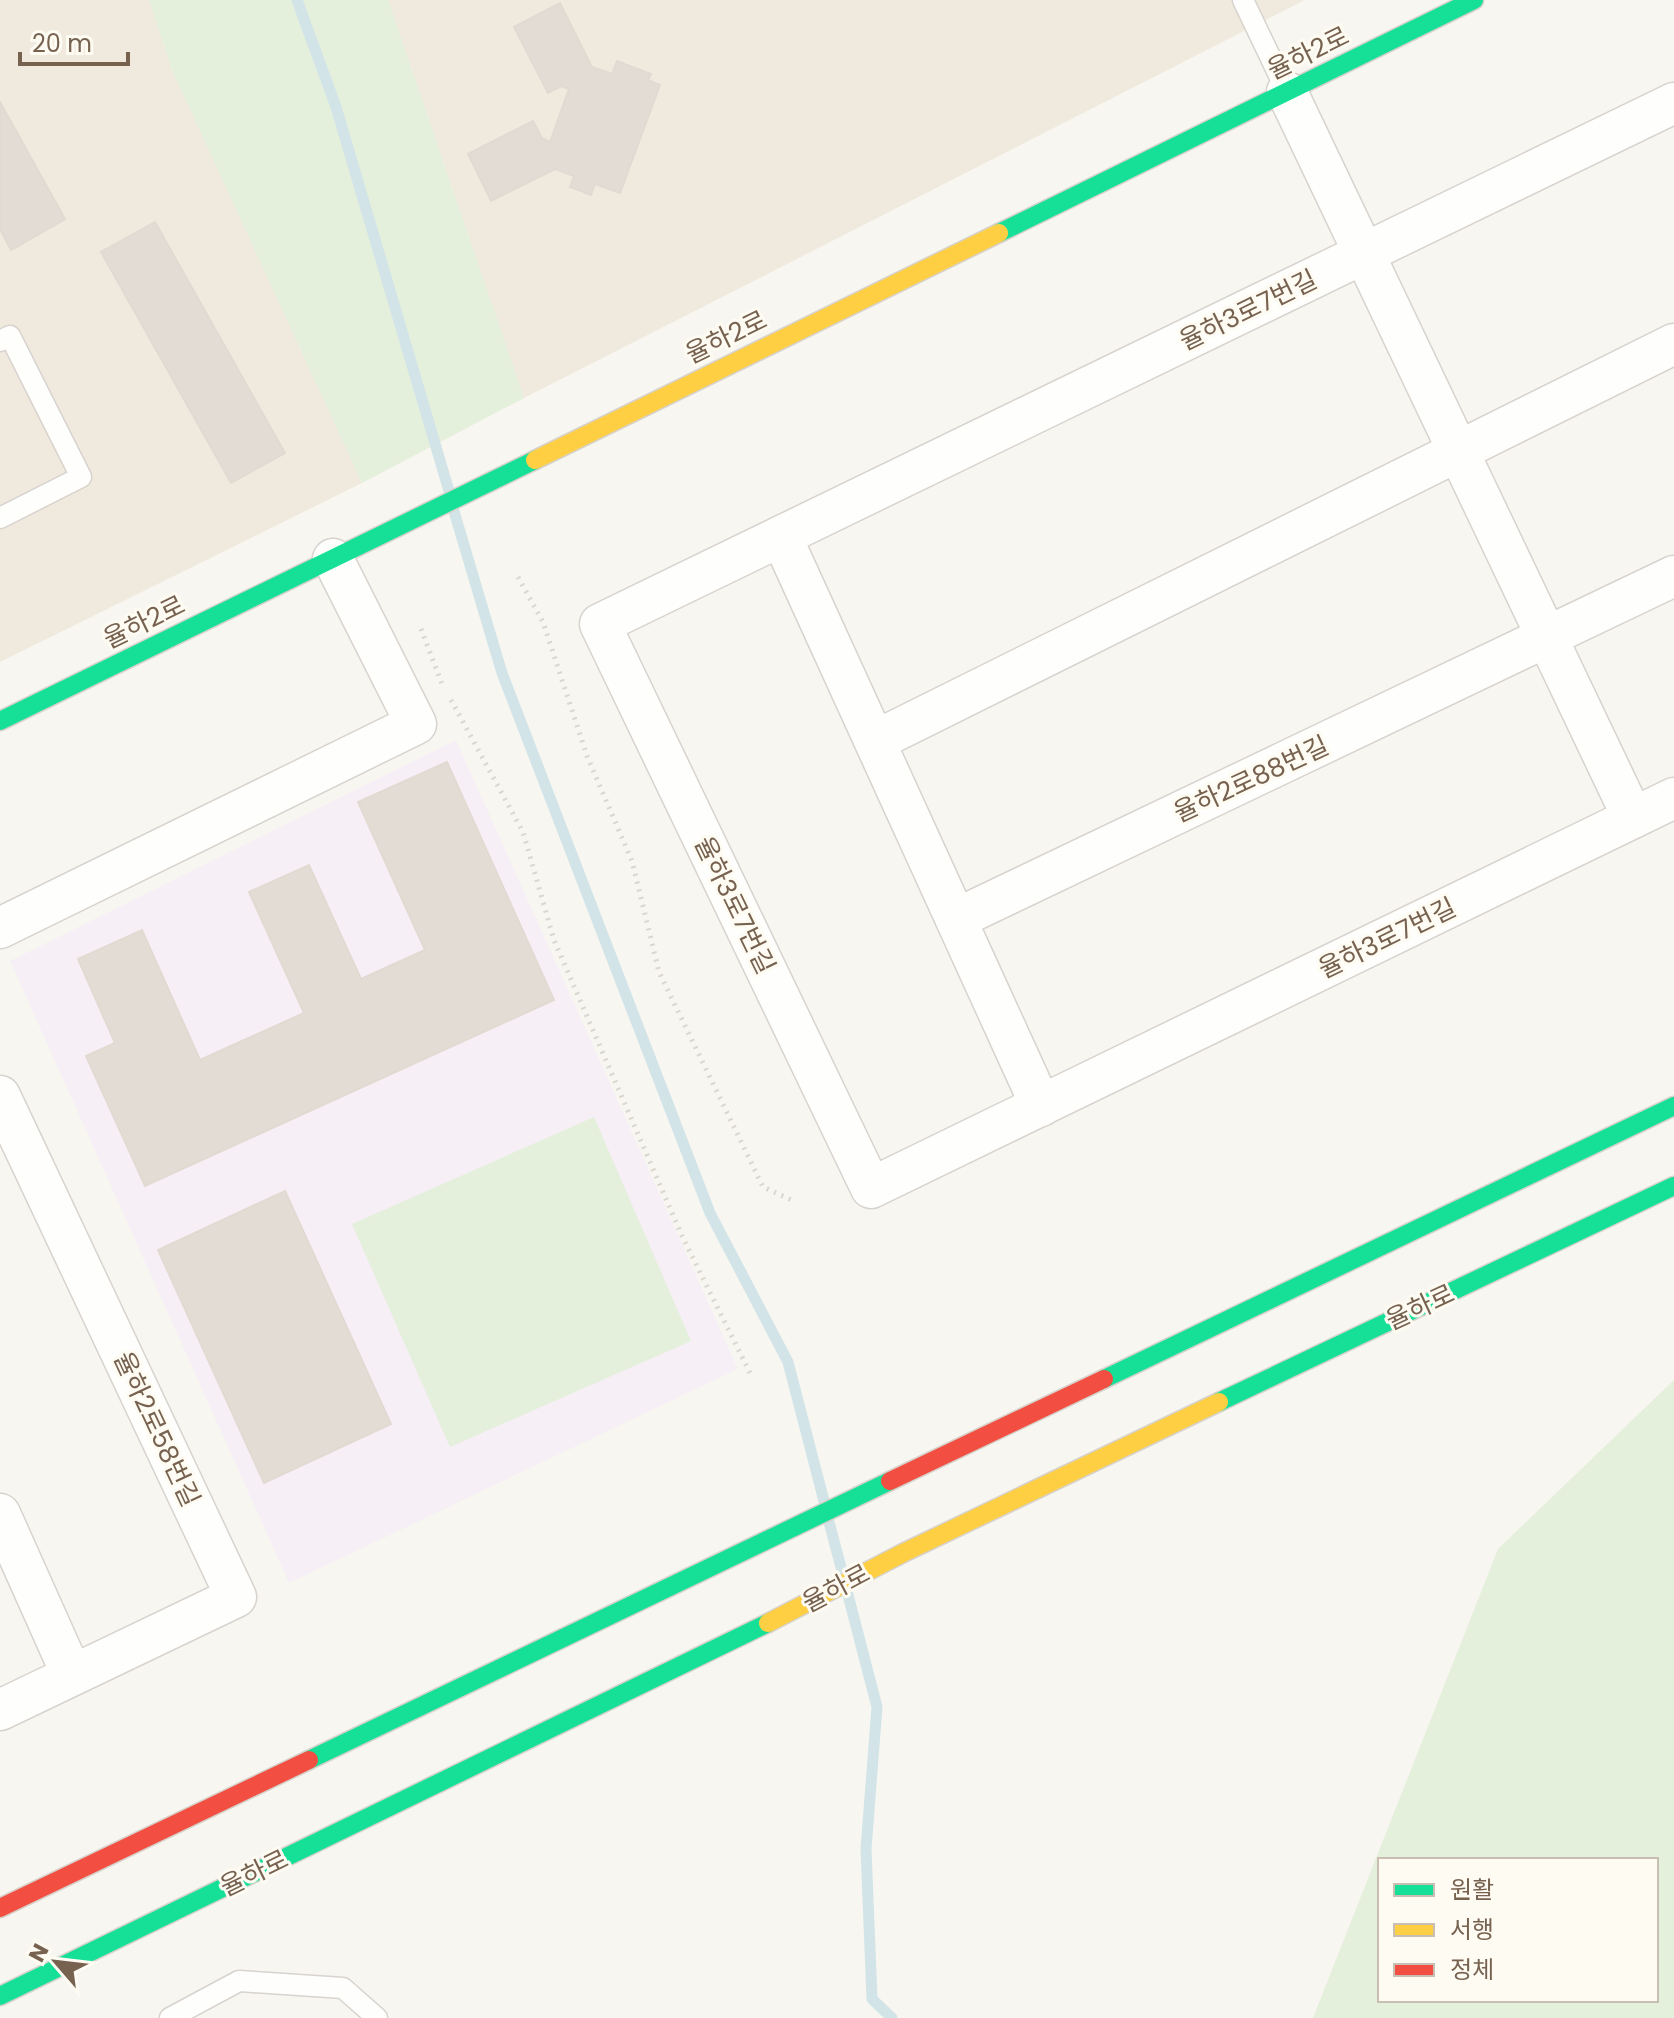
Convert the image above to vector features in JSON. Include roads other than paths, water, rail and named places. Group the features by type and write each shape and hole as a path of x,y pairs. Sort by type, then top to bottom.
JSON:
{"main road":[{"name":"율하2로","path":"0,721 1474,0"},
{"path":"0,1908 739,1551 1674,1106"},
{"name":"율하로","path":"0,1996 768,1623 903,1553 1674,1186"}],"street":[{"path":"1287,92 1633,818"},
{"name":"율하3로7번길","path":"1674,103 600,624 871,1188 1674,798"},
{"path":"875,741 1674,344"},
{"path":"781,536 1041,1106"},
{"path":"0,928 416,724 333,559"},
{"path":"1547,639 1674,576"},
{"name":"율하2로88번길","path":"956,919 1547,639"},
{"name":"율하2로58번길","path":"0,1096 236,1597 0,1710"},
{"path":"0,1514 72,1675"}],"lane":[{"path":"1243,0 1287,92"},
{"path":"0,341 10,336 81,477 0,518"},
{"path":"170,2018 239,1981 343,1988 377,2018"}],"waterway":[{"path":"297,0 336,107 449,491"},
{"path":"453,508 502,673 710,1213 788,1362 825,1505"},
{"path":"829,1522 843,1575"},
{"path":"847,1591 877,1707 866,1849 872,1999 892,2018"}]}
